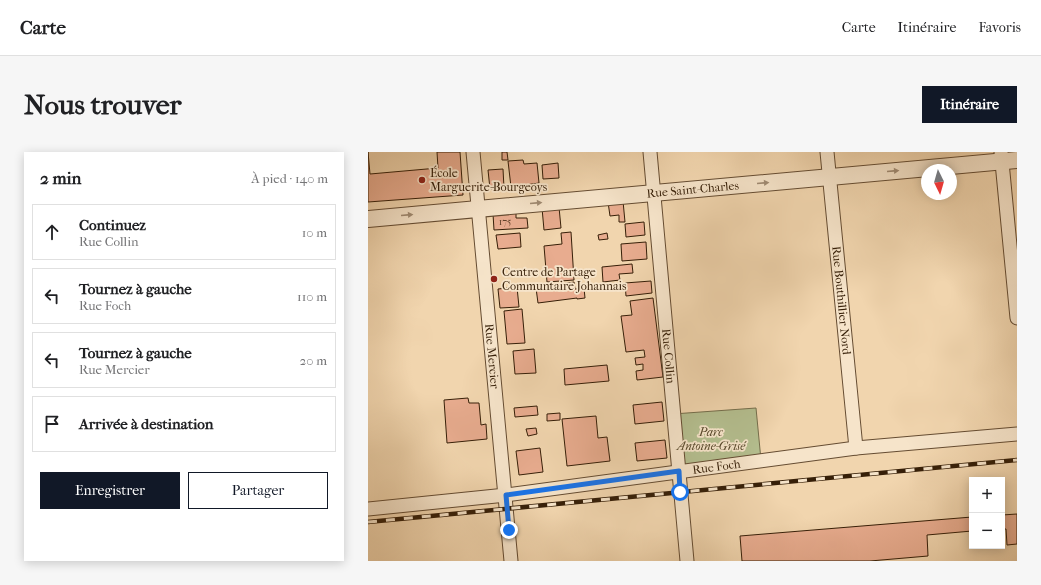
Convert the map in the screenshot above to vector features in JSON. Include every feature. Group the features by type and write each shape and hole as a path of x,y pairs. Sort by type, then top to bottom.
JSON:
{"street":[{"name":"Rue Mercier","path":"473,152 511,561"},
{"name":"Rue Collin","path":"650,152 687,561"},
{"name":"Rue Bouthillier Nord","path":"827,152 856,448"},
{"name":"Rue Saint-Charles","path":"368,219 829,177 1007,158"},
{"path":"1007,158 1017,318"},
{"name":"Rue Foch","path":"368,509 506,495 856,448 1017,434"}],"green space":[{"name":"Parc Antoine-Grisé","path":"756,408 761,460 679,471 673,414"}],"building":[{"path":"368,152 370,174 438,168 437,152 460,152 463,195 368,202"},
{"path":"502,152 507,152 508,160 502,160"},
{"path":"523,160 524,164 537,163 539,183 511,187 508,161"},
{"path":"558,163 559,178 543,179 542,165"},
{"path":"503,169 504,188 490,189 488,170"},
{"path":"623,201 625,222 619,222 619,215 610,216 608,202"},
{"path":"559,207 561,228 544,230 542,208"},
{"path":"516,213 516,218 527,218 528,228 494,230 493,214"},
{"path":"644,222 645,235 626,237 625,224"},
{"path":"571,232 574,280 547,282 544,246 562,244 561,233"},
{"path":"520,233 521,247 498,249 496,235"},
{"path":"607,233 608,239 599,240 598,235"},
{"path":"646,242 647,259 622,261 621,244"},
{"path":"632,264 633,273 619,274 620,280 603,282 602,267"},
{"path":"651,281 652,293 626,296 625,283"},
{"path":"574,282 575,289 584,288 585,298 538,303 536,288"},
{"path":"517,287 519,307 500,308 498,289"},
{"path":"653,298 663,377 637,380 636,371 643,370 643,364 636,365 635,358 645,357 644,350 626,352 621,316 632,315 630,301"},
{"path":"522,309 525,343 507,344 504,311"},
{"path":"534,349 536,373 515,374 513,351"},
{"path":"607,365 609,381 565,385 564,369"},
{"path":"468,398 469,403 479,403 481,425 486,424 487,439 447,443 444,400"},
{"path":"662,402 664,421 635,424 633,405"},
{"path":"537,406 538,415 515,417 514,408"},
{"path":"560,413 560,420 547,421 547,414"},
{"path":"596,416 598,438 607,437 610,461 567,466 562,419"},
{"path":"536,428 537,434 528,436 526,429"},
{"path":"665,440 667,458 637,461 635,443"},
{"path":"540,448 543,472 519,475 516,451"},
{"path":"1017,514 1017,544 1007,545 1005,515"},
{"path":"969,517 969,531 927,535 928,556 870,561 742,561 740,536"}],"railway":[{"path":"368,522 1017,460"}],"place":[{"name":"École Marguerite-Bourgeoys","path":"422,180"},
{"name":"Centre de Partage Communtaire Johannais","path":"494,279"}],"route":[{"path":"509,530 506,495 679,471 680,492"}]}
